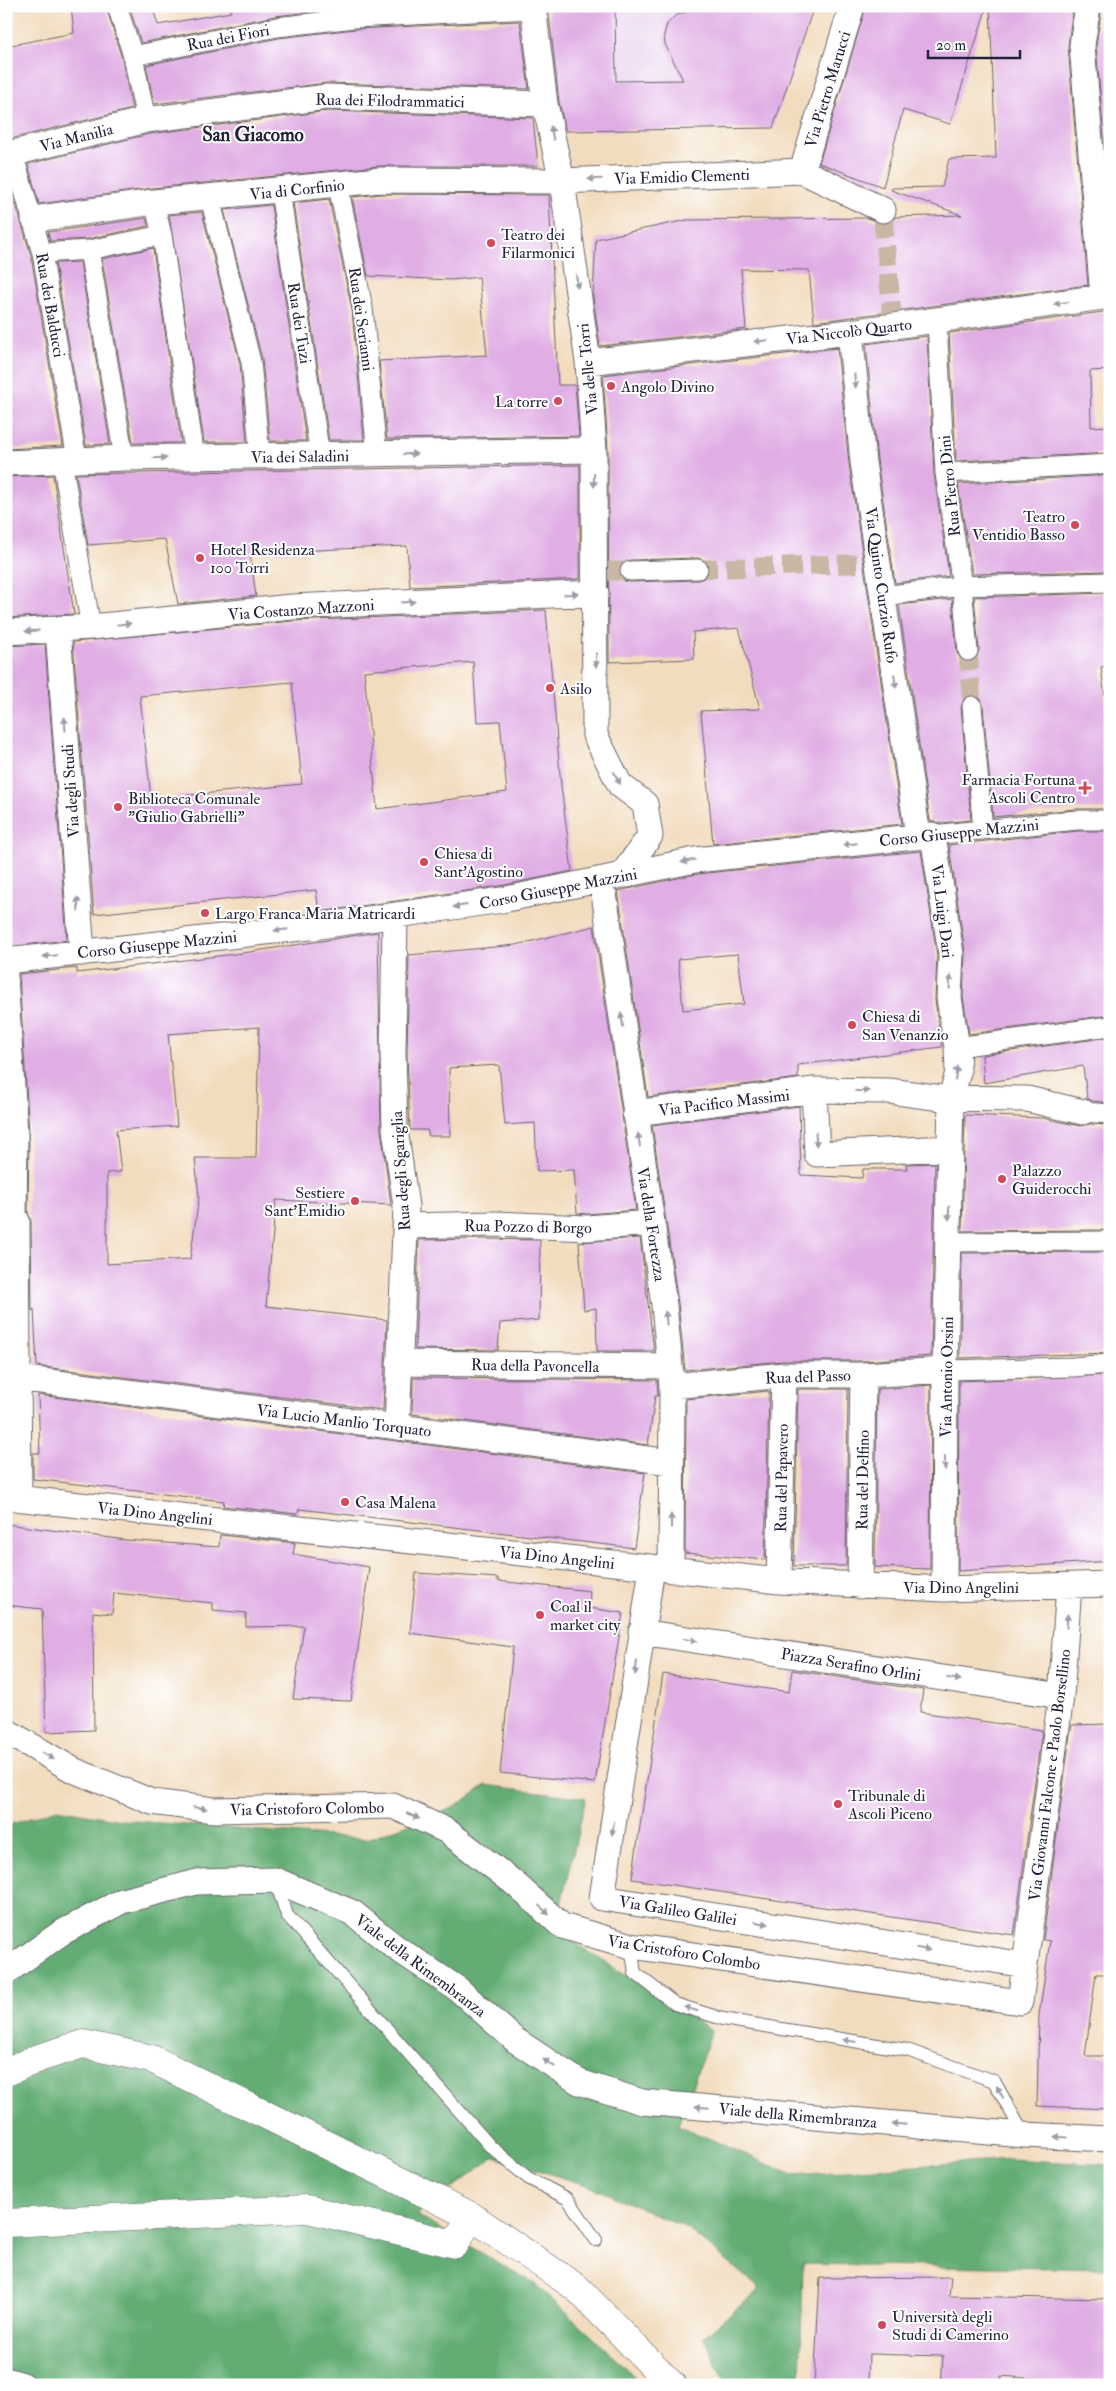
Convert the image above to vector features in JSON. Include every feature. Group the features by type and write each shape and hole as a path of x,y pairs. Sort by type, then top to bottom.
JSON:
{"street":[{"path":"117,6 133,56 146,120"},
{"name":"Via Pietro Marucci","path":"802,171 852,6"},
{"path":"1088,6 1082,46 1106,296"},
{"name":"Rua dei Fiori","path":"133,56 277,27 354,18 533,8"},
{"name":"Via delle Torri","path":"533,8 546,104 562,181 588,362 594,450 598,579 595,735 620,786 645,804 650,836 627,868 628,875"},
{"name":"Rua dei Filodrammatici","path":"146,120 326,97 546,104"},
{"name":"Via Manilia","path":"10,154 146,120"},
{"name":"Rua dei Balducci","path":"10,154 34,219 42,253 91,627"},
{"path":"802,171 883,214"},
{"name":"Via Emidio Clementi","path":"562,181 802,171"},
{"name":"Via di Corfinio","path":"34,219 154,202 380,180 562,181"},
{"name":"Rua dei Serianni","path":"338,185 362,308 377,455"},
{"name":"Rua dei Tuzi","path":"280,191 320,456"},
{"path":"210,198 251,362 260,457"},
{"path":"154,202 162,235 195,458"},
{"path":"42,253 90,250 162,235"},
{"path":"90,250 124,458"},
{"name":"Via Niccolò Quarto","path":"588,362 850,332 893,321 937,320 1106,296"},
{"name":"Rua Pietro Dini","path":"937,320 945,473 962,586 968,650"},
{"name":"Via Quinto Curzio Rufo","path":"850,332 863,462 883,596 925,836"},
{"name":"Via dei Saladini","path":"6,463 124,458 594,450"},
{"path":"945,473 1110,464"},
{"path":"630,571 698,569"},
{"name":"Via Costanzo Mazzoni","path":"6,632 58,630 598,579"},
{"path":"883,596 962,586 1110,582"},
{"name":"Via degli Studi","path":"58,630 82,953"},
{"path":"972,706 983,830"},
{"name":"Corso Giuseppe Mazzini","path":"7,961 395,915 502,900 695,860 1078,820 1110,820"},
{"name":"Via Luigi Dari","path":"925,836 951,954 949,998 957,1047 958,1072 951,1098"},
{"name":"Via della Fortezza","path":"602,880 664,1305 671,1376 671,1462 661,1569"},
{"name":"Rua degli Sgariglia","path":"395,915 393,1053 395,1129 406,1206 397,1427"},
{"path":"7,961 18,1134 16,1221 18,1378 12,1498"},
{"path":"957,1047 1110,1026"},
{"path":"814,1090 817,1154 950,1156"},
{"name":"Via Pacifico Massimi","path":"635,1113 814,1090 889,1091 951,1098 1027,1099 1083,1112"},
{"name":"Via Antonio Orsini","path":"944,1589 945,1370 951,1098"},
{"path":"1083,1112 1110,1114"},
{"name":"Rua Pozzo di Borgo","path":"406,1226 495,1224 587,1228 651,1223"},
{"path":"948,1242 1110,1241"},
{"name":"Rua della Pavoncella","path":"399,1363 671,1376"},
{"path":"945,1370 1073,1367 1110,1364"},
{"name":"Rua del Passo","path":"671,1376 863,1374 945,1370"},
{"name":"Rua del Delfino","path":"860,1586 863,1374"},
{"name":"Rua del Papavero","path":"779,1580 784,1375"},
{"name":"Via Lucio Manlio Torquato","path":"18,1378 671,1462"},
{"name":"Via Dino Angelini","path":"12,1498 661,1569 779,1580 860,1586 944,1589 1110,1584"},
{"name":"Via Galileo Galilei","path":"661,1569 641,1632 602,1898 1025,1965"},
{"name":"Via Giovanni Falcone e Paolo Borsellino","path":"1025,1965 1061,1696 1069,1586"},
{"name":"Piazza Serafino Orlini","path":"641,1632 1061,1696"},
{"name":"Via Cristoforo Colombo","path":"6,1731 73,1770 152,1802 214,1810 393,1806 447,1831 514,1883 562,1926 631,1946 1020,2002 1025,1965"},
{"name":"Viale della Rimembranza","path":"6,1972 61,1933 122,1901 196,1882 275,1880 353,1913 394,1948 458,1990 515,2040 579,2082 642,2102 1024,2135 1110,2139"},
{"path":"6,2072 39,2058 83,2044 152,2059 471,2216 577,2288 672,2385"},
{"path":"6,2223 307,2209 455,2244 471,2216"},
{"path":"6,2380 23,2385"}],"lane":[{"path":"275,1880 287,1915 490,2146 528,2178 568,2199 596,2240"},
{"path":"631,1946 635,1973 675,2004 723,2019 907,2050 994,2080 1024,2135"}],"shaded area":[{"path":"563,6 814,6 773,128 565,131"}],"green space":[{"path":"486,1785 586,1798 555,1930 712,2031 678,2125 793,2175 1010,2159 1110,2165 1110,2269 803,2264 800,2385 727,2385 703,2337 760,2289 687,2228 587,2185 494,2157 416,2215 535,2284 621,2363 641,2385 43,2385 6,2376 6,1826 57,1809 121,1820 367,1839 453,1808"}],"building":[{"path":"71,6 106,6 122,59 132,109 6,140 6,46 74,33"},
{"path":"129,6 152,6 158,25 231,12 230,6 364,6 275,16 141,43"},
{"path":"548,6 615,6 616,81 683,80 665,44 664,35 667,24 675,16 701,6 814,6 773,128 566,131 559,102"},
{"path":"866,6 987,6 950,124 903,110 883,187 819,163"},
{"path":"990,6 1073,6 1068,46 1088,285 814,322 809,270 741,269 746,329 600,346 593,296 596,239 687,220 867,218 884,224 891,222 895,217 962,215 891,190 892,188 942,187 949,159 996,158"},
{"path":"1102,6 1110,6 1110,205 1096,46"},
{"path":"520,21 529,89 327,83 154,104 146,65 279,38 355,29"},
{"path":"328,111 533,118 538,166 379,166 153,188 39,204 28,164 149,134"},
{"path":"6,170 31,256 63,446 6,449"},
{"path":"381,194 549,195 558,385 575,385 579,436 387,439 379,361 487,355 479,277 452,280 368,276 352,197"},
{"path":"329,199 352,310 364,440 329,440 293,203"},
{"path":"271,205 306,441 270,441 262,359 224,210"},
{"path":"202,212 240,364 247,442 204,442 169,215"},
{"path":"146,218 148,226 88,239 50,241 48,232"},
{"path":"153,248 181,443 133,443 102,259"},
{"path":"80,262 110,444 86,445 55,263"},
{"path":"1110,311 1110,370 1090,371 1091,427 1110,426 1110,453 956,461 949,333"},
{"path":"927,336 934,474 949,576 895,583 877,460 866,344"},
{"path":"837,348 849,464 902,824 713,844 701,711 760,709 739,628 693,632 694,659 609,662 608,450 603,375","holes":["698,558 707,563 709,569 704,578 698,580 630,582 624,581 619,572 620,565 630,560"]},
{"path":"580,465 580,579 410,587 407,546 250,553 256,596 178,604 165,539 88,545 76,474"},
{"path":"53,475 74,614 6,618 6,477"},
{"path":"1110,475 1110,571 972,574 958,484"},
{"path":"1110,593 1110,666 1101,667 1107,715 1110,715 1110,809 1076,809 993,817 983,705 981,699 972,695 965,697 961,707 971,820 940,823 930,821 899,605 952,599 957,653 963,661 969,662 975,660 979,650 974,597"},
{"path":"546,610 561,786 572,871 500,886 319,912 316,890 94,914 73,642 293,621","holes":["473,662 477,722 500,721 507,792 377,809 364,671","292,682 302,784 151,799 140,696"]},
{"path":"45,644 67,940 6,947 6,646"},
{"path":"1078,831 1110,831 1110,1015 969,1034 963,997 965,952 949,845"},
{"path":"921,851 937,955 935,1000 942,1047 798,1065 798,1078 648,1097 618,891 697,874","holes":["738,954 744,1004 683,1010 678,959"]},
{"path":"594,926 636,1210 587,1214 577,1213 574,1170 537,1171 535,1123 505,1125 499,1065 449,1068 450,1136 429,1136 427,1130 410,1130 407,1053 409,955 516,945"},
{"path":"378,932 381,1129 391,1205 276,1200 266,1306 387,1320 383,1410 37,1366 34,1309 32,1311 31,1221 28,1213 29,1133 19,974 77,968 77,973 243,953","holes":["259,1027 256,1158 195,1158 199,1197 190,1259 107,1264 107,1173 121,1172 116,1130 177,1126 168,1034"]},
{"path":"1110,1037 1110,1103 1093,1101 1087,1098 1083,1066 984,1083 982,1055"},
{"path":"799,1106 801,1175 862,1178 863,1169 907,1169 906,1164 935,1163 931,1356 863,1361 783,1361 685,1370 678,1303 652,1125"},
{"path":"965,1115 1043,1118 1080,1126 1090,1124 1110,1125 1110,1230 962,1231"},
{"path":"640,1238 654,1351 597,1351 596,1308 584,1310 579,1242"},
{"path":"419,1240 540,1240 539,1320 500,1323 498,1350 415,1349"},
{"path":"1110,1252 1110,1353 960,1358 962,1253"},
{"path":"1110,1375 1110,1561 958,1571 959,1381"},
{"path":"413,1378 657,1380 658,1396 655,1396 648,1445 412,1414"},
{"path":"931,1385 930,1569 875,1567 877,1389"},
{"path":"798,1389 848,1389 846,1566 794,1566"},
{"path":"769,1391 765,1560 685,1553 686,1399"},
{"path":"38,1395 645,1473 634,1548 299,1509 298,1514 223,1506 224,1501 33,1479 33,1453 40,1453"},
{"path":"6,1524 126,1540 219,1547 220,1535 295,1543 293,1554 369,1567 351,1701 293,1699 304,1626 246,1627 246,1613 213,1610 213,1603 114,1593 112,1614 93,1612 94,1730 46,1732 42,1609 6,1605"},
{"path":"416,1573 498,1578 498,1581 590,1591 589,1608 623,1613 595,1783 500,1773 513,1647 410,1633"},
{"name":"Tribunale di Ascoli Piceno","path":"792,1670 923,1690 920,1712 1042,1730 1014,1935 632,1879 663,1674 789,1692"},
{"path":"1110,1724 1110,1974 1096,1974 1085,2056 1110,2056 1110,2109 1037,2106 1039,2015 1050,1941 1043,1940 1070,1734 1072,1725"},
{"path":"951,2277 949,2296 1110,2299 1110,2385 1001,2376 1001,2385 941,2385 943,2356 869,2354 868,2385 814,2385 820,2278"}],"tunnel":[{"path":"883,218 892,315"},
{"path":"698,569 879,563"},
{"path":"605,571 630,571"},
{"path":"968,651 972,706"}],"place":[{"name":"Teatro dei Filarmonici","path":"491,243"},
{"name":"Angolo Divino","path":"611,386"},
{"name":"La torre","path":"558,401"},
{"name":"Teatro Ventidio Basso","path":"1075,525"},
{"name":"Hotel Residenza 100 Torri","path":"200,558"},
{"name":"Asilo","path":"550,688"},
{"name":"Farmacia Fortuna Ascoli Centro","path":"1085,788"},
{"name":"Biblioteca Comunale \"Giulio Gabrielli\"","path":"118,807"},
{"name":"Chiesa di Sant'Agostino","path":"424,862"},
{"name":"Largo Franca Maria Matricardi","path":"205,913"},
{"name":"Chiesa di San Venanzio","path":"852,1025"},
{"name":"Palazzo Guiderocchi","path":"1002,1179"},
{"name":"Sestiere Sant'Emidio","path":"355,1201"},
{"name":"Casa Malena","path":"345,1502"},
{"name":"Coal il market city","path":"540,1615"},
{"name":"Tribunale di Ascoli Piceno","path":"838,1804"},
{"name":"Università degli Studi di Camerino","path":"882,2325"}],"district":[{"name":"San Giacomo","path":"253,134"}]}
